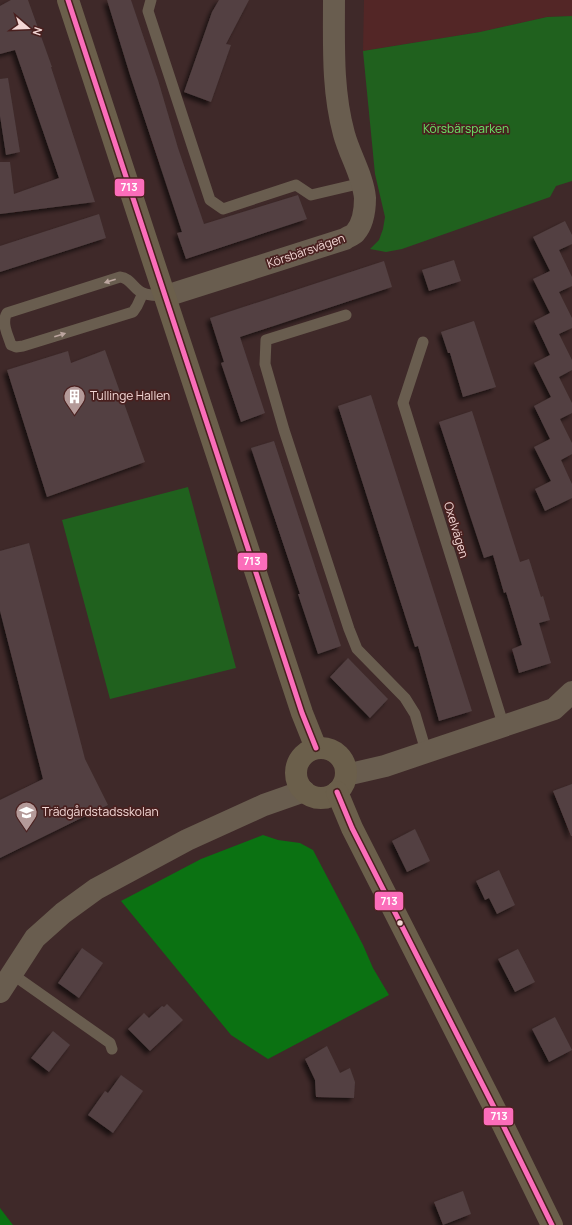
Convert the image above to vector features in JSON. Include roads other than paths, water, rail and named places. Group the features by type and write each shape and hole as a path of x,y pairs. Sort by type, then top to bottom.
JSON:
{"street":[{"path":"68,0 108,127 166,296 302,713 316,748"},
{"name":"Körsbärsvägen","path":"166,296 345,239 355,233 362,222 365,198 362,183 344,135 336,89 334,57 334,0"},
{"path":"546,1223 502,1123 352,828 342,784 345,764 336,752 323,748 316,748 303,756 297,767 297,779 304,791 314,797 327,797 342,784 385,766 554,709 572,692"},
{"path":"0,992 35,938 62,913 96,889 187,840 264,805 304,791"}],"lane":[{"path":"151,0 148,10 210,200 223,208 296,185 311,195 362,183"},
{"path":"143,293 133,312 124,316 23,346 16,347 11,345 4,325 4,318 7,313 120,277 125,278 143,293 166,296"},
{"path":"346,315 266,340 265,364 287,437 349,629 357,649 405,698 415,714 426,751"},
{"name":"Oxelvägen","path":"423,342 403,403 504,727"},
{"path":"12,974 110,1043 112,1049"}],"place":[{"name":"Tullinge Hallen","path":"75,416"},
{"name":"Trädgårdstadsskolan","path":"27,832"}],"park label":[{"name":"Körsbärsparken","path":"466,129"}]}
